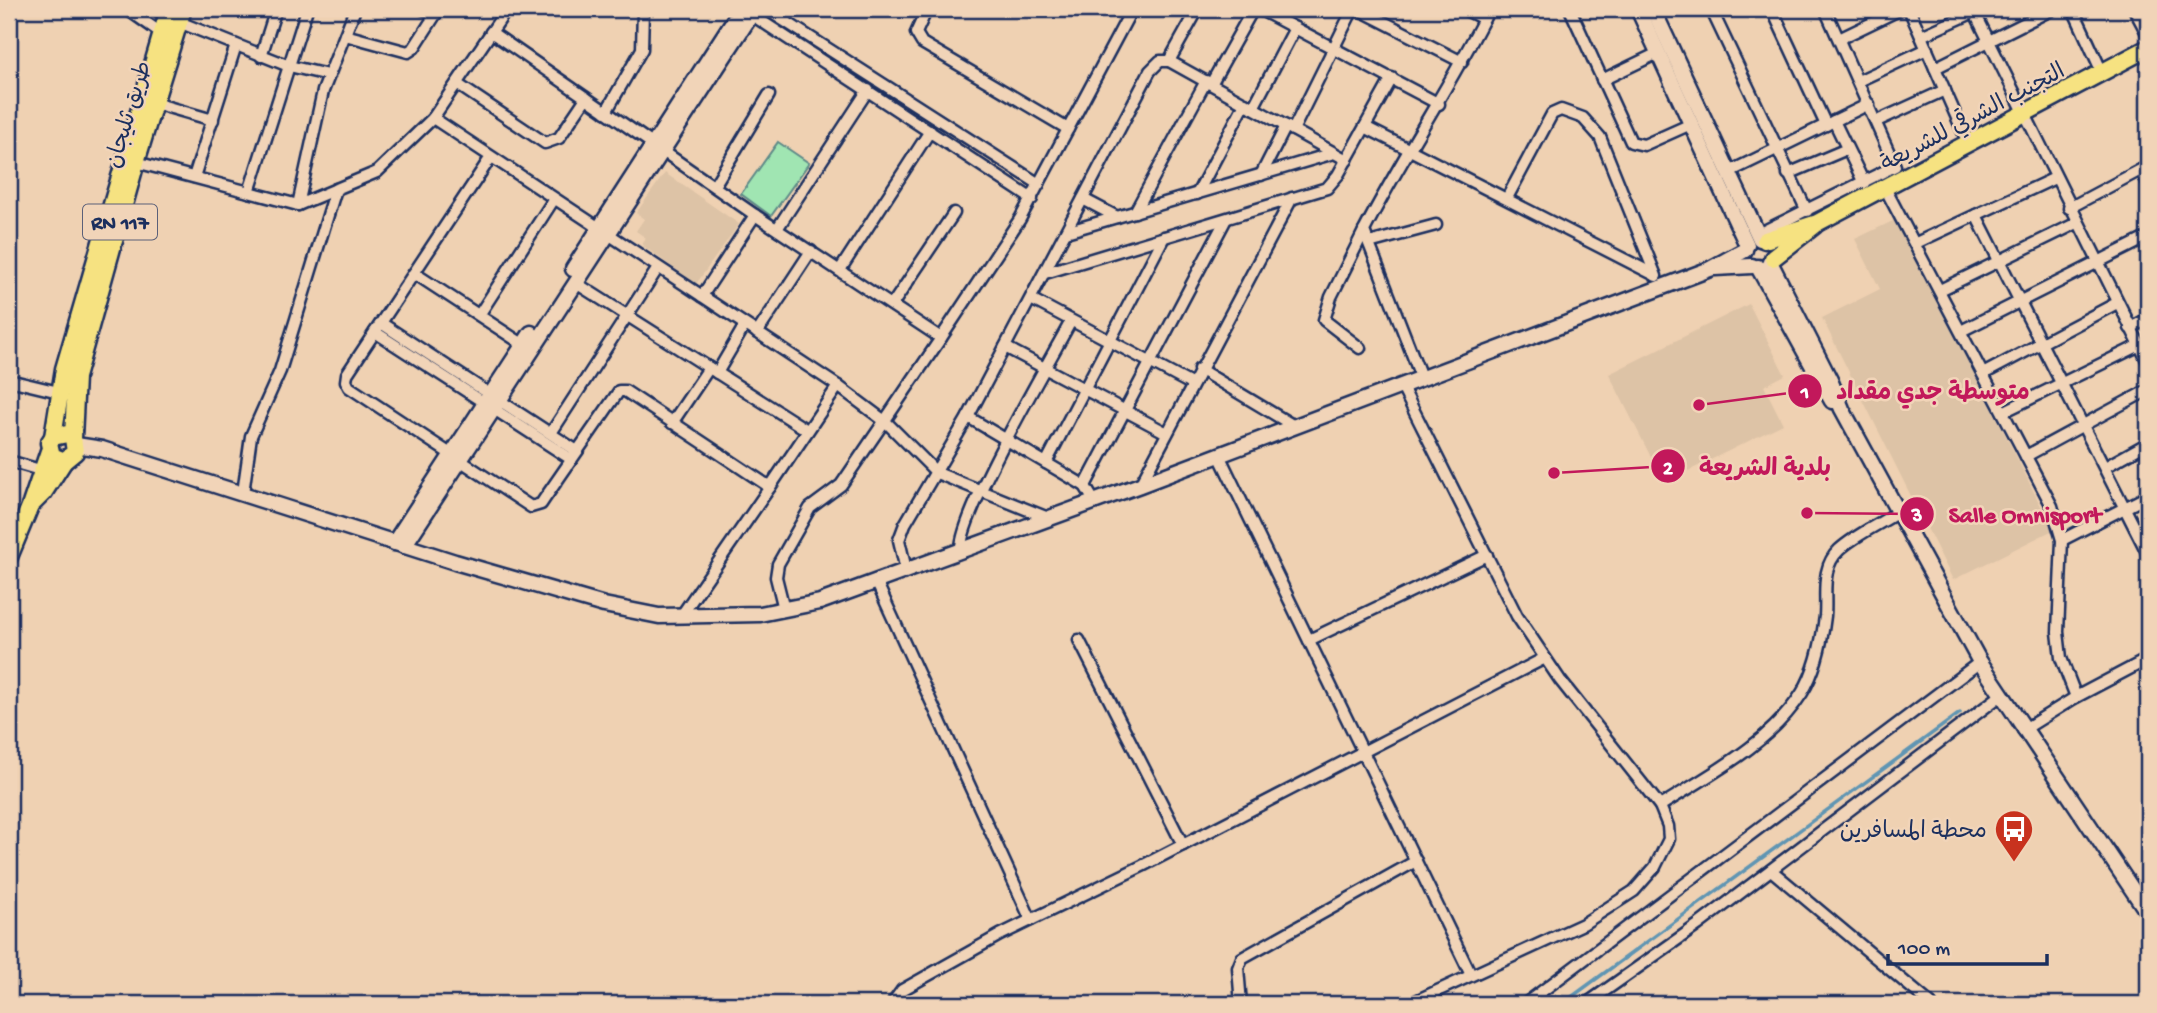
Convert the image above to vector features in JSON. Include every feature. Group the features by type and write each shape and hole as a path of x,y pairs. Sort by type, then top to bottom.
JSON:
{"main road":[{"path":"1638,9 1691,124 1755,241 1772,247 1763,263"},
{"path":"1653,9 1730,172 1755,241 1746,258 1763,263 1821,384 1842,409 2000,696 2148,913"},
{"path":"492,402 524,345 603,232 747,10"},
{"name":"طريق ثليجان","path":"74,441 64,369 177,13"},
{"name":"طريق ثليجان","path":"9,557 31,504 67,393 154,103 167,38"},
{"name":"التجنب الشرقي للشريعة","path":"1755,241 1885,188 2148,48"},
{"name":"التجنب الشرقي للشريعة","path":"1763,263 1812,217"},
{"path":"399,544 492,402 576,283 603,232"},
{"path":"1710,269 1755,241"},
{"path":"74,441 75,452 64,461 52,456 51,444 67,434 74,441 604,606 659,616 760,614 820,602 1140,485 1401,385 1658,280 1710,269 1763,263"},
{"name":"طريق ثليجان","path":"31,504 44,492 64,461"}],"street":[{"path":"127,9 167,38"},
{"path":"261,56 276,9"},
{"path":"249,192 307,9"},
{"path":"298,205 328,75 355,9"},
{"path":"345,35 408,52 414,48 438,11 423,9"},
{"path":"136,162 298,205 383,168 433,118 506,9"},
{"path":"606,112 642,49 643,9"},
{"path":"766,9 1040,184"},
{"path":"927,9 916,33 922,43 1068,129"},
{"path":"784,609 776,577 778,564 810,508 841,485 980,283 1040,184 1132,9"},
{"path":"1169,61 1198,9"},
{"path":"1135,212 1253,9"},
{"path":"1259,9 1440,104"},
{"path":"1261,175 1356,9 1462,62"},
{"path":"1464,9 1484,19"},
{"path":"1360,348 1329,327 1324,320 1331,296 1409,149 1440,104 1489,9"},
{"path":"1570,9 1631,142 1638,145 1691,124"},
{"path":"1711,9 1788,174 1812,217 1864,183 1893,169 1896,164 1825,9"},
{"path":"1772,9 1864,183"},
{"path":"1839,39 1901,9"},
{"path":"1909,9 1968,143"},
{"path":"1935,68 2053,9"},
{"path":"2073,9 2102,72"},
{"path":"2134,9 2148,35"},
{"path":"747,10 1032,198"},
{"path":"1921,36 1977,10 1989,41 2069,208 2148,362"},
{"path":"177,13 261,56 328,75"},
{"path":"1197,194 1295,28"},
{"path":"491,32 755,215 941,338"},
{"path":"194,177 236,45"},
{"path":"1858,81 1927,48"},
{"path":"1602,80 1658,53"},
{"path":"906,570 899,540 901,533 968,417 1150,71 1160,61 1169,61 1347,160"},
{"path":"1045,273 1327,188 1347,160 1392,78"},
{"path":"457,84 545,143 559,138 586,98"},
{"path":"777,229 867,90"},
{"path":"1877,121 1945,90"},
{"path":"714,186 769,95"},
{"path":"154,103 213,120"},
{"path":"1730,172 1869,104"},
{"path":"1507,198 1552,114 1561,110 1583,118 1600,137 1658,280"},
{"path":"433,118 838,386 886,422 936,473 980,493 1048,518"},
{"path":"1365,127 1507,198 1658,280"},
{"path":"840,270 930,131"},
{"path":"1788,174 1847,149"},
{"path":"1066,232 1334,153"},
{"path":"491,157 347,373 346,381 349,387 531,507 541,504 619,391 625,391 769,487"},
{"path":"2069,208 2145,168 2148,184"},
{"path":"1916,243 2055,178"},
{"path":"1885,188 2052,506 2062,540 2058,632 2061,658 2076,696"},
{"path":"243,493 251,436 280,371 336,189"},
{"path":"1140,485 1191,384 1292,198"},
{"path":"479,315 554,199"},
{"path":"1083,199 1117,217"},
{"path":"892,305 954,214"},
{"path":"702,296 755,215"},
{"path":"1976,215 2148,554"},
{"path":"1085,486 1226,219"},
{"path":"1940,290 2077,223"},
{"path":"1369,243 1436,225"},
{"path":"1364,231 1420,377"},
{"path":"1046,463 1164,237"},
{"path":"1961,331 2148,237"},
{"path":"757,333 811,251"},
{"path":"551,433 658,268"},
{"path":"414,273 524,345"},
{"path":"576,283 807,430"},
{"path":"1031,299 1191,384"},
{"path":"1983,374 2117,303"},
{"path":"2130,328 2148,319"},
{"path":"961,550 962,533 980,493 1071,321"},
{"path":"672,423 745,326"},
{"path":"378,327 574,455"},
{"path":"2003,412 2140,345"},
{"path":"1005,347 1167,433"},
{"path":"1199,369 1294,426"},
{"path":"9,380 67,393"},
{"path":"1401,385 1517,616 1545,658 1660,806 1668,826 1669,839 1655,867 1634,891 1583,923 1409,1004"},
{"path":"681,616 838,386"},
{"path":"2026,456 2148,390"},
{"path":"492,402 551,433 574,455"},
{"path":"968,417 1085,486 1094,502"},
{"path":"2105,467 2148,443"},
{"path":"1219,455 1471,975"},
{"path":"9,461 40,470"},
{"path":"2062,540 2148,496"},
{"path":"1660,806 1727,763 1787,713 1802,692 1815,658 1825,616 1825,580 1832,560 1839,550 1898,512"},
{"path":"1309,640 1488,555"},
{"path":"876,581 1031,920"},
{"path":"1079,640 1183,845"},
{"path":"892,1004 902,990 1031,920 1183,845 1545,658"},
{"path":"2023,730 2076,696 2148,659"},
{"path":"1525,1004 1980,662"},
{"path":"1586,1004 1771,870 2000,696"},
{"path":"1241,1004 1238,968 1242,958 1416,861"},
{"path":"1771,870 1931,1004"}],"shaded area":[{"path":"665,173 739,224 696,284 642,245 646,238 636,231 644,219 636,213"},
{"path":"1897,219 2053,530 1953,580 1822,318 1880,289 1855,239"},
{"path":"1749,304 1785,375 1764,386 1783,424 1664,483 1609,374"}],"green space":[{"path":"778,142 809,163 771,216 741,194"}],"waterway":[{"path":"1562,1004 1960,713"}],"place":[{"name":"متوسطة جدي مقداد","path":"1699,405"},
{"name":"بلدية الشريعة","path":"1554,473"},
{"name":"Salle Omnisport","path":"1807,513"},
{"name":"محطة المسافرين","path":"2014,863"}]}
